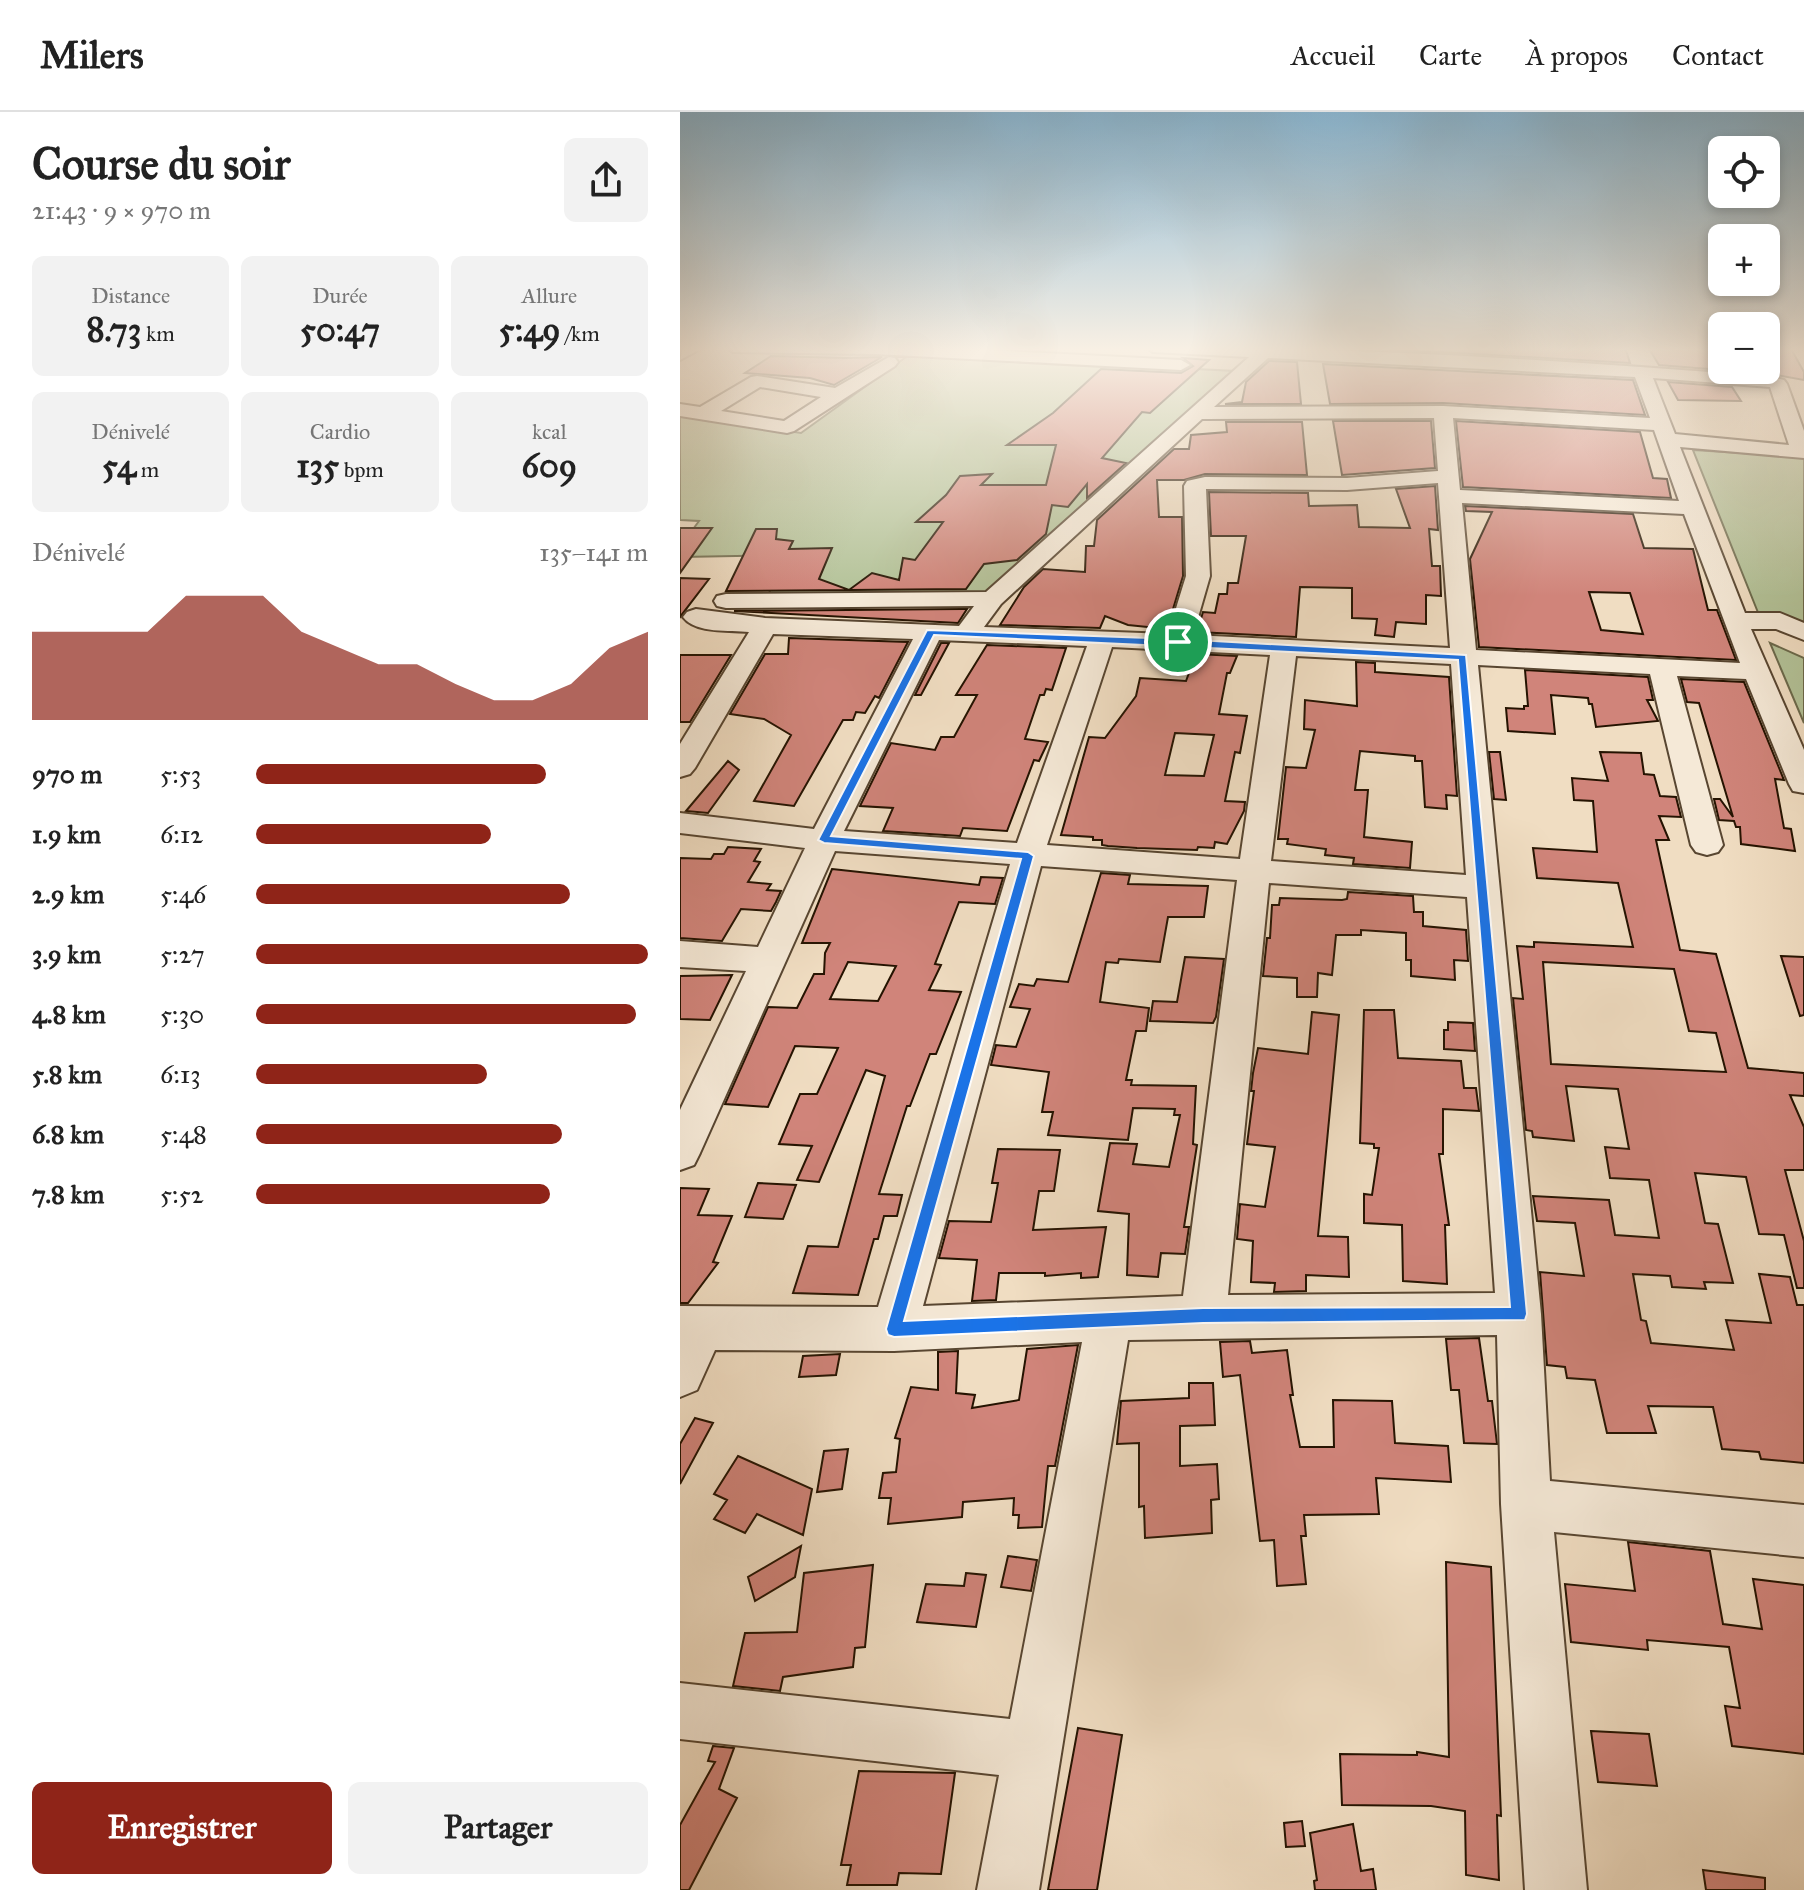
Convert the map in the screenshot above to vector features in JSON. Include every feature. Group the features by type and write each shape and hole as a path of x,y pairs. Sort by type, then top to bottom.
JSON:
{"street":[{"path":"967,633 992,599 1181,430"},
{"path":"1445,430 1519,1314 1526,1504 1556,1890"},
{"path":"1649,430 1803,452 1795,430"},
{"path":"1665,430 1735,621 1804,784"},
{"path":"1178,642 1198,576 1199,519 1194,489 1198,484 1450,486 1695,508"},
{"path":"693,607 992,599"},
{"path":"693,607 707,621 765,626 1178,642 1758,672"},
{"path":"680,643 693,607"},
{"path":"1735,621 1780,621 1804,632"},
{"path":"680,768 765,626"},
{"path":"680,1153 824,840 930,632"},
{"path":"894,1329 1028,856 1102,639"},
{"path":"1203,1316 1254,872 1284,647"},
{"path":"1662,668 1707,845"},
{"path":"680,823 824,840 1483,887"},
{"path":"680,954 769,960"},
{"path":"680,1374 691,1328 894,1329 1203,1316 1519,1314"},
{"path":"1008,1890 1109,1320"},
{"path":"1526,1504 1804,1531"},
{"path":"680,1711 1035,1750"}],"green space":[{"path":"680,430 781,430 801,433 805,430 1170,430 987,595 767,597 788,555 680,557 680,547 699,521 680,520"},
{"path":"1693,450 1804,457 1804,624 1759,615"},
{"path":"1770,643 1804,658 1804,723"}],"building":[{"path":"1029,430 1126,430 1102,458 1126,463 1087,498 1087,484 1068,507 1052,505 1046,534 1017,560 984,564 966,589 849,590 872,573 899,580 903,558 915,560 943,522 916,522 946,495 960,476 992,474 981,485 1046,485 1056,445 1007,445"},
{"path":"1303,430 1307,475 1205,474 1184,480 1157,480 1159,517 1182,517 1183,576 1167,629 1128,625 1105,616 1100,628 1000,625 1024,587 1043,569 1085,572 1086,546 1094,546 1097,520 1174,449 1189,449 1191,435"},
{"path":"1334,430 1432,430 1435,468 1342,475"},
{"path":"1457,430 1606,430 1640,432 1653,478 1667,479 1671,498 1463,487"},
{"path":"1435,486 1438,530 1429,529 1432,566 1440,566 1441,596 1426,595 1426,624 1396,622 1394,637 1375,635 1377,619 1352,618 1352,588 1300,587 1296,637 1197,632 1203,612 1215,613 1219,594 1227,594 1228,583 1238,583 1246,536 1211,536 1209,492 1308,493 1309,506 1357,505 1359,527 1410,528 1396,489"},
{"path":"1465,506 1633,514 1644,548 1693,549 1708,610 1717,610 1736,660 1479,647 1470,559 1492,512 1466,511","holes":["1589,592 1630,593 1643,634 1601,630"]},
{"path":"680,528 712,528 680,573"},
{"path":"756,529 777,529 776,539 793,541 789,549 832,548 819,579 849,590 726,591"},
{"path":"680,578 709,579 680,617"},
{"path":"967,609 958,623 734,611"},
{"path":"789,638 908,642 879,698 875,696 865,713 856,712 853,720 843,720 794,806 754,801 791,735 764,719 730,714 765,654 788,654"},
{"path":"941,643 949,643 921,695 915,695"},
{"path":"987,645 1066,648 1052,690 1046,689 1044,695 1040,695 1025,739 1048,742 1039,761 1034,760 1007,831 963,828 960,836 883,831 893,808 860,806 891,743 935,750 941,737 954,737 977,695 956,695"},
{"path":"1196,654 1237,656 1230,673 1227,673 1219,714 1247,716 1240,753 1235,752 1225,801 1245,802 1244,811 1227,844 1215,842 1214,848 1198,847 1197,850 1137,848 1102,845 1102,840 1093,840 1093,837 1061,835 1089,737 1105,738 1136,696 1140,678 1186,681","holes":["1175,733 1214,735 1204,776 1165,775"]},
{"path":"680,655 731,655 690,722 680,722"},
{"path":"1356,662 1375,663 1375,672 1449,677 1457,796 1446,795 1447,809 1425,807 1422,761 1415,761 1415,756 1360,751 1355,790 1368,790 1364,837 1412,842 1410,868 1353,864 1354,858 1325,855 1326,849 1287,844 1288,839 1278,839 1286,767 1306,768 1315,730 1304,729 1305,700 1357,706"},
{"path":"1525,670 1648,677 1653,700 1647,700 1658,721 1596,727 1588,698 1551,695 1555,734 1508,731 1506,708 1524,709 1528,706"},
{"path":"1681,679 1744,682 1784,780 1775,779 1784,828 1791,829 1795,851 1741,844 1740,827 1736,827 1734,821 1719,820 1714,799 1720,799 1733,817 1699,703 1687,702"},
{"path":"1489,752 1500,752 1506,800 1494,799"},
{"path":"1600,752 1641,753 1644,774 1654,775 1660,796 1676,797 1681,817 1659,816 1669,840 1656,840 1680,950 1716,954 1748,1068 1804,1073 1804,1096 1790,1095 1804,1127 1804,1170 1785,1170 1804,1241 1804,1288 1797,1288 1784,1235 1759,1234 1746,1177 1695,1173 1705,1223 1718,1224 1733,1283 1704,1282 1706,1289 1672,1287 1670,1276 1633,1274 1641,1320 1646,1321 1651,1343 1734,1350 1726,1320 1771,1323 1759,1274 1790,1277 1797,1305 1804,1305 1804,1463 1761,1459 1759,1452 1722,1449 1713,1407 1648,1406 1656,1433 1607,1433 1595,1380 1567,1378 1565,1367 1547,1365 1540,1272 1584,1276 1575,1223 1537,1221 1533,1196 1609,1200 1615,1235 1659,1238 1649,1180 1610,1178 1605,1147 1629,1149 1618,1089 1566,1086 1574,1141 1533,1137 1532,1131 1526,1130 1513,998 1523,999 1517,946 1534,947 1534,942 1633,947 1618,883 1537,878 1533,848 1597,852 1593,801 1574,800 1572,778 1608,781","holes":["1543,962 1674,969 1689,1031 1716,1033 1726,1072 1551,1064"]},
{"path":"728,761 739,770 708,813 686,811"},
{"path":"728,847 761,849 754,861 760,862 748,882 771,884 767,890 781,891 776,902 771,911 741,909 722,941 680,938 680,858 711,859 714,854 724,854"},
{"path":"832,869 979,885 981,877 1003,878 995,904 959,902 935,964 941,965 929,990 961,992 936,1054 930,1054 910,1106 907,1106 879,1194 902,1195 897,1216 884,1216 858,1295 793,1293 808,1246 838,1247 885,1076 866,1070 819,1182 797,1180 812,1146 779,1144 800,1094 817,1094 838,1048 795,1046 768,1107 725,1104 768,1007 797,1008 814,974 824,974 825,953 830,943 802,943","holes":["848,962 896,966 878,1001 830,999"]},
{"path":"1101,873 1130,875 1128,884 1208,886 1204,917 1168,917 1160,962 1119,959 1118,963 1106,962 1100,1002 1149,1008 1146,1031 1136,1031 1126,1080 1132,1080 1131,1085 1196,1086 1193,1144 1197,1145 1184,1227 1189,1227 1185,1254 1161,1253 1158,1277 1127,1275 1129,1214 1098,1211 1110,1143 1137,1144 1133,1164 1169,1167 1180,1115 1174,1115 1175,1109 1133,1108 1128,1140 1048,1135 1053,1112 1042,1112 1049,1072 991,1065 996,1045 1016,1047 1030,1009 1010,1007 1019,984 1034,986 1037,979 1068,982"},
{"path":"1348,892 1413,896 1414,912 1423,912 1423,926 1466,930 1468,961 1454,960 1455,980 1411,976 1411,960 1406,960 1406,933 1361,930 1361,935 1336,935 1332,975 1318,973 1317,997 1297,997 1297,978 1263,976 1272,905 1279,905 1280,898 1342,900 1347,899"},
{"path":"1781,956 1804,957 1804,1015 1800,1016"},
{"path":"1185,957 1224,959 1213,1023 1150,1021 1153,1001 1177,1002"},
{"path":"732,975 710,1020 680,1019 680,976"},
{"path":"1364,1010 1394,1010 1398,1058 1461,1061 1464,1088 1476,1088 1479,1111 1443,1109 1443,1154 1439,1154 1449,1225 1445,1225 1447,1284 1403,1281 1402,1225 1364,1223 1364,1194 1372,1195 1379,1148 1374,1148 1374,1144 1360,1143"},
{"path":"1312,1012 1339,1015 1318,1236 1348,1237 1349,1277 1306,1275 1306,1291 1274,1292 1275,1283 1251,1282 1253,1241 1237,1239 1240,1204 1265,1207 1275,1147 1247,1144 1254,1091 1251,1091 1253,1073 1258,1048 1308,1054"},
{"path":"1448,1022 1473,1023 1475,1051 1444,1049 1444,1030 1448,1030"},
{"path":"998,1149 1060,1150 1054,1191 1039,1191 1033,1230 1106,1227 1098,1277 1081,1278 1081,1273 1045,1276 1045,1273 999,1273 996,1300 972,1301 977,1260 939,1258 949,1221 991,1222 998,1183 992,1183"},
{"path":"758,1183 796,1185 783,1219 745,1217"},
{"path":"680,1188 709,1189 698,1215 732,1216 713,1262 718,1263 688,1303 680,1303"},
{"path":"1479,1338 1497,1444 1464,1443 1459,1390 1451,1390 1446,1339"},
{"path":"1250,1341 1252,1353 1287,1350 1293,1395 1290,1395 1300,1447 1334,1447 1333,1400 1392,1401 1395,1443 1448,1446 1451,1482 1376,1478 1379,1514 1304,1515 1306,1536 1301,1536 1306,1584 1277,1586 1274,1540 1260,1541 1240,1375 1223,1377 1220,1342"},
{"path":"1078,1345 1055,1466 1048,1466 1042,1527 1018,1528 1019,1515 1013,1515 1014,1498 963,1502 962,1517 888,1524 891,1498 879,1498 883,1473 896,1472 900,1439 895,1438 911,1387 938,1390 938,1352 958,1351 956,1393 975,1395 972,1408 1019,1400 1027,1349"},
{"path":"840,1354 836,1375 799,1377 803,1356"},
{"path":"1189,1383 1213,1383 1215,1425 1180,1426 1180,1466 1217,1464 1219,1499 1211,1500 1212,1533 1145,1538 1144,1506 1139,1507 1139,1443 1117,1444 1121,1401 1189,1398"},
{"path":"695,1418 713,1423 680,1484 680,1444"},
{"path":"848,1449 842,1489 817,1492 824,1451"},
{"path":"738,1456 812,1489 803,1535 757,1514 745,1533 714,1519 727,1500 714,1494"},
{"path":"1628,1542 1710,1551 1723,1624 1762,1629 1753,1579 1804,1585 1804,1754 1732,1746 1725,1706 1740,1708 1729,1647 1647,1640 1648,1650 1571,1642 1565,1584 1635,1591"},
{"path":"801,1546 795,1577 755,1601 748,1577"},
{"path":"1008,1556 1037,1560 1031,1591 1001,1587"},
{"path":"1446,1562 1491,1567 1501,1816 1497,1815 1499,1880 1466,1875 1465,1811 1431,1806 1342,1805 1340,1754 1417,1755 1417,1752 1449,1757"},
{"path":"873,1565 865,1647 855,1648 853,1667 783,1677 780,1691 733,1686 745,1633 797,1632 804,1573"},
{"path":"966,1573 986,1575 976,1627 917,1622 926,1584 964,1586"},
{"path":"1078,1728 1122,1735 1097,1890 1048,1890"},
{"path":"1591,1731 1649,1734 1657,1786 1598,1782"},
{"path":"713,1746 734,1748 719,1789 737,1798 689,1890 680,1890 680,1825 715,1762 708,1761"},
{"path":"859,1771 955,1773 941,1874 899,1873 897,1885 847,1885 851,1865 841,1865"},
{"path":"1302,1821 1305,1846 1286,1847 1284,1823"},
{"path":"1353,1824 1361,1871 1373,1869 1376,1890 1315,1890 1314,1881 1317,1880 1310,1833"},
{"path":"1703,1870 1765,1878 1765,1890 1706,1890"}],"route":[{"path":"930,632 1178,642 1462,657 1519,1314 1203,1316 894,1329 1028,856 824,840 930,632"}]}
